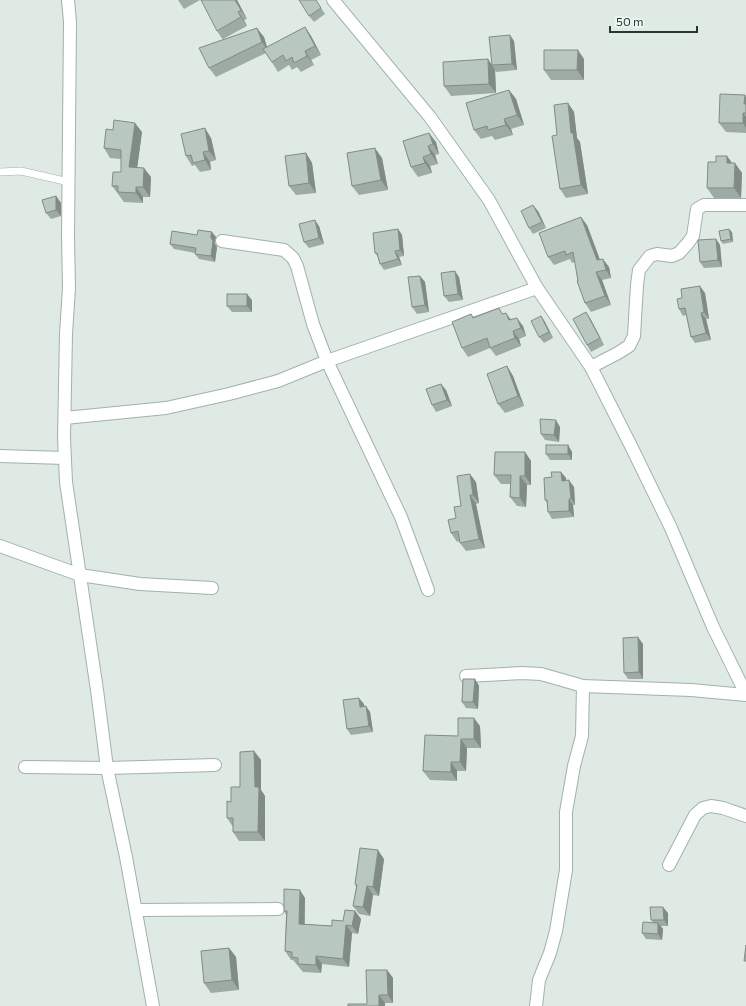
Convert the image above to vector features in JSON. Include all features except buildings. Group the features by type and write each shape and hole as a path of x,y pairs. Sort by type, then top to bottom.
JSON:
{"street":[{"path":"68,0 70,22 69,288 66,334 66,482 107,768 126,857 153,1006"},
{"path":"333,0 430,117 489,200 537,288 591,367 671,528 713,627 746,694"},
{"path":"591,367 629,346 634,336 639,270 650,256 658,254 672,256 679,253 693,236 695,217 698,209 704,205 746,204"},
{"path":"222,241 284,250 293,258 298,266 313,324 327,362 401,517 428,590"},
{"path":"65,418 166,408 278,381 327,362 537,288"},
{"path":"0,456 65,458"},
{"path":"0,546 80,575 140,584 212,588"},
{"path":"466,676 522,673 541,674 584,686 691,690 746,694"},
{"path":"536,1006 539,980 550,953 556,931 566,870 566,812 574,766 582,736 584,686"},
{"path":"25,768 107,768 215,765"},
{"path":"668,865 695,815 703,808 711,806 723,808 746,816"},
{"path":"136,910 278,909"}],"lane":[{"path":"0,172 21,171 69,182"}]}
